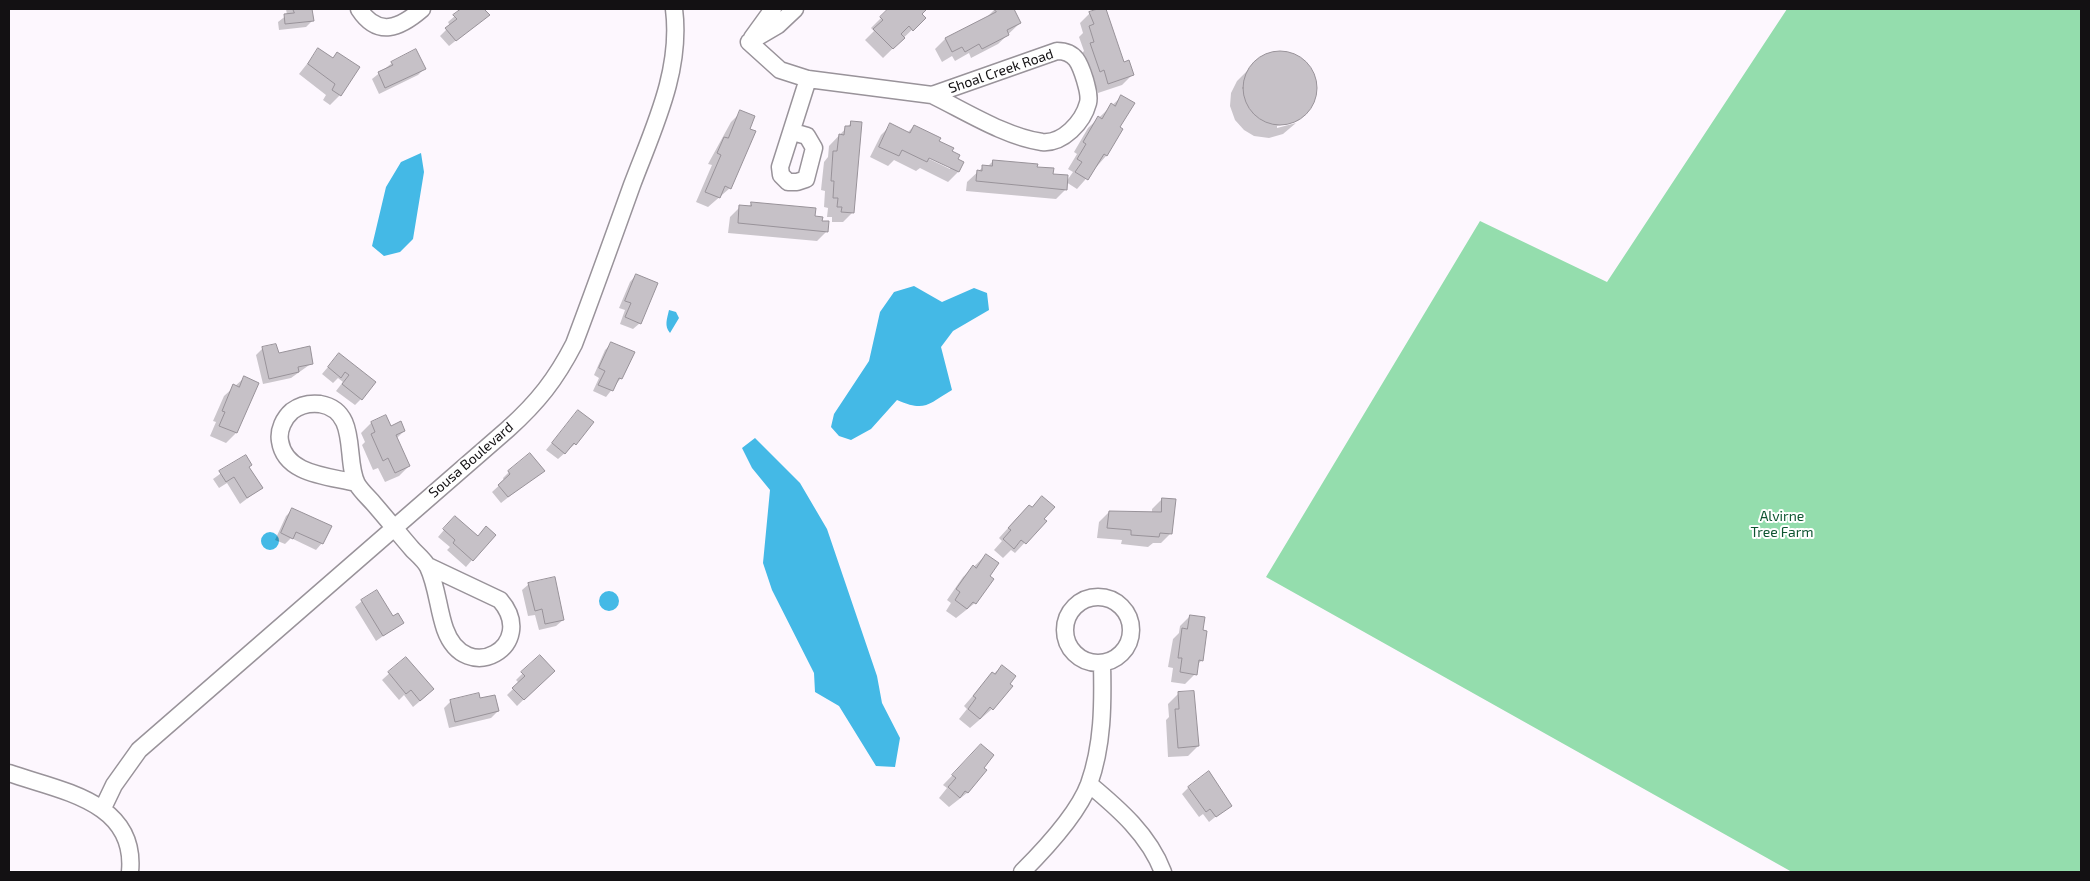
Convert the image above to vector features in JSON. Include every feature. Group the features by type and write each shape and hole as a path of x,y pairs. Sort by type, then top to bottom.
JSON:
{"street":[{"path":"359,9 364,17 374,24 384,27 396,27 406,22 422,9"},
{"name":"Sousa Boulevard","path":"103,808 114,785 139,750 535,405 557,376 574,344 664,101 674,58 676,32 674,9"},
{"path":"749,42 773,9"},
{"path":"749,42 778,26 795,9"},
{"name":"Shoal Creek Road","path":"749,42 780,70 808,79 932,95 1013,134 1049,142 1057,140 1070,132 1085,110 1089,95 1080,62 1070,53 1057,51 932,95"},
{"path":"793,132 808,79"},
{"path":"356,483 305,471 294,466 281,449 280,432 286,417 294,410 314,403 325,405 335,410 343,418 347,430 356,483 428,566 500,600 507,609 512,630 508,641 501,650 482,658 472,658 454,647 445,628 428,566"},
{"path":"1101,597 1120,605 1127,614 1131,624 1128,645 1121,654 1102,663 1091,662 1081,658 1067,641 1065,631 1072,610 1085,600 1101,597"},
{"path":"1022,872 1057,834 1089,784 1103,718 1102,663"},
{"path":"9,773 89,800 103,808 114,818 126,837 130,858 130,872"},
{"path":"1089,784 1129,820 1151,849 1163,872"}],"green space":[{"name":"Alvirne Tree Farm","path":"1787,9 2081,9 2081,872 1792,872 1266,577 1480,221 1607,282"}],"water":[{"path":"421,153 424,172 413,239 400,252 384,256 372,246 386,187 401,162"},
{"path":"914,286 942,302 974,288 987,293 989,310 953,331 941,347 952,390 926,405 914,406 897,400 871,429 851,440 839,436 831,427 834,414 869,361 880,312 894,292"},
{"path":"669,310 676,312 679,318 670,333 667,325"},
{"path":"755,438 800,483 827,529 877,676 882,703 900,738 895,767 876,766 839,706 815,692 814,673 772,590 763,563 770,490 752,468 742,448"},
{"path":"270,532 276,535 279,541 276,547 270,550 264,547 261,541 264,535"},
{"path":"609,591 616,594 619,601 616,608 609,611 602,608 599,601 602,594"}],"building":[{"path":"293,9 312,9 314,21 285,24 284,14 294,13"},
{"path":"461,9 484,9 490,15 456,41 445,28 457,19 453,15"},
{"path":"888,9 927,9 922,14 926,18 913,31 909,26 901,34 905,38 893,49 873,29 883,20 880,17"},
{"path":"994,9 1014,9 1021,23 1007,30 1009,35 982,49 979,44 965,52 962,47 952,52 945,38 996,12"},
{"path":"1106,9 1124,62 1129,60 1134,75 1108,84 1104,70 1100,72 1090,43 1094,42 1089,26 1094,24 1089,12"},
{"path":"318,48 333,58 337,52 360,67 341,96 332,90 335,84 308,64"},
{"path":"416,49 426,69 385,88 378,72 393,65 391,62"},
{"path":"1280,51 1294,54 1306,62 1314,74 1317,88 1314,102 1306,114 1294,122 1280,125 1266,122 1254,114 1246,102 1243,88 1246,74 1254,62 1266,54"},
{"path":"1121,95 1135,103 1120,127 1123,129 1107,156 1104,154 1088,180 1075,172 1082,162 1077,159 1086,144 1083,142 1098,116 1102,119 1111,103 1115,106"},
{"path":"740,110 755,116 750,129 756,131 731,189 725,186 720,198 705,192 721,155 717,153 724,137 728,138"},
{"path":"851,121 862,122 854,213 841,212 842,207 837,207 838,198 833,198 834,181 831,181 833,151 837,151 839,134 844,135 845,126 850,126"},
{"path":"890,123 910,133 914,125 941,138 939,141 954,148 952,151 960,155 958,159 964,162 959,172 929,158 927,162 902,150 899,156 879,147"},
{"path":"993,160 1038,164 1037,167 1054,168 1053,174 1068,175 1067,190 976,181 977,170 982,171 982,165 992,166"},
{"path":"751,202 816,208 815,216 823,217 822,221 829,221 828,232 738,223 739,205 751,206"},
{"path":"636,274 658,283 641,324 625,317 631,303 625,301"},
{"path":"611,342 635,352 622,379 619,378 613,391 598,385 605,371 599,368"},
{"path":"276,344 279,353 310,346 313,364 298,367 299,372 269,379 262,347"},
{"path":"339,353 376,382 362,400 342,384 349,375 345,372 341,378 328,367"},
{"path":"244,376 259,383 237,433 219,426 225,412 222,411 233,384 239,387"},
{"path":"578,410 594,422 576,445 574,443 565,454 552,443"},
{"path":"386,415 391,426 401,421 405,431 396,435 410,466 395,473 388,458 383,461 371,434 375,432 371,422"},
{"path":"530,453 545,471 508,497 498,485 510,474 508,471"},
{"path":"246,455 252,465 249,467 263,488 247,498 234,477 226,482 219,471"},
{"path":"1042,496 1055,507 1044,519 1047,521 1026,544 1021,540 1014,549 1003,539 1011,530 1008,528 1029,505 1032,507"},
{"path":"1162,498 1176,499 1172,534 1160,533 1159,537 1131,535 1131,530 1107,528 1109,511 1161,512"},
{"path":"292,508 332,526 323,544 296,532 293,539 281,533"},
{"path":"455,516 478,536 486,526 496,535 473,561 453,543 455,540 443,529"},
{"path":"986,554 999,563 990,576 994,579 976,604 973,602 967,609 955,600 960,592 956,589 973,565 976,568"},
{"path":"555,577 564,620 545,624 542,609 535,611 528,583"},
{"path":"377,590 393,616 398,613 404,623 383,636 361,600"},
{"path":"1190,615 1205,617 1203,630 1207,631 1203,661 1199,660 1197,675 1180,672 1182,658 1178,658 1182,628 1187,629"},
{"path":"540,655 555,671 524,700 512,688 525,676 521,672"},
{"path":"406,657 434,689 420,701 411,690 406,694 388,672"},
{"path":"1002,665 1016,676 1010,684 1013,686 993,710 990,707 980,719 968,709 976,698 973,696 992,672 995,674"},
{"path":"1194,691 1199,746 1178,748 1175,709 1179,709 1178,692"},
{"path":"479,693 480,698 495,695 499,711 455,722 450,700"},
{"path":"981,744 994,755 984,768 987,770 968,793 965,791 960,798 948,787 956,778 952,775"},
{"path":"1209,771 1232,806 1216,817 1210,809 1206,812 1188,787"}]}
